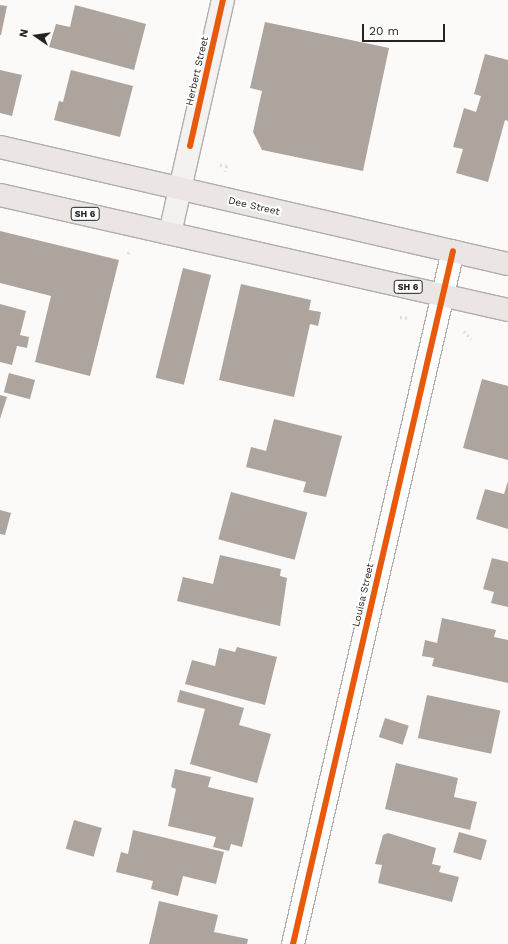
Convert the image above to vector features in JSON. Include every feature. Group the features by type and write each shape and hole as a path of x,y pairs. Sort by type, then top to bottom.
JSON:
{"main road":[{"name":"Herbert Street","path":"170,234 223,0"},
{"name":"Dee Street","path":"0,147 508,264"},
{"name":"SH 6","path":"0,195 508,310"}],"street":[{"name":"Louisa Street","path":"293,944 453,251"}],"path":[{"path":"220,165 227,166 225,172"},
{"path":"400,317 408,318"},
{"path":"464,331 472,339"}],"building":[{"path":"0,5 7,6 1,35 0,35"},
{"path":"75,5 146,24 134,70 49,47 56,24 70,27"},
{"path":"265,22 389,48 363,171 262,150 253,132 262,91 250,88"},
{"path":"485,54 508,60 508,121 505,120 488,182 456,173 463,149 453,147 464,108 476,112 481,96 474,94"},
{"path":"0,70 22,75 12,116 0,113"},
{"path":"71,70 133,86 120,137 54,120 59,101 63,102"},
{"path":"0,231 119,260 90,376 35,362 51,296 0,283"},
{"path":"183,268 211,275 184,385 156,378"},
{"path":"241,284 311,300 309,310 321,312 318,326 310,324 294,397 219,380"},
{"path":"0,304 26,311 20,335 29,337 27,348 17,346 12,365 0,362"},
{"path":"9,373 35,380 30,399 4,392"},
{"path":"482,379 508,386 508,460 463,448"},
{"path":"0,395 7,397 0,419"},
{"path":"274,419 342,436 326,497 303,492 306,482 246,467 251,447 266,451"},
{"path":"508,481 508,529 476,519 485,489 504,494"},
{"path":"231,492 307,512 295,560 218,539"},
{"path":"0,510 11,513 5,535 0,534"},
{"path":"220,555 281,569 280,576 287,578 280,626 177,601 183,577 213,584"},
{"path":"492,558 508,562 508,607 491,603 494,592 483,589"},
{"path":"442,618 496,630 494,637 508,640 508,683 432,666 434,658 422,656 425,640 437,643"},
{"path":"237,647 277,657 265,705 185,684 192,660 215,666 219,648 235,652"},
{"path":"180,690 244,708 239,725 271,734 257,783 190,764 205,709 177,702"},
{"path":"427,695 500,711 491,754 418,738"},
{"path":"385,718 409,726 403,745 379,737"},
{"path":"396,763 458,778 454,797 477,802 470,830 385,809"},
{"path":"175,769 211,777 208,787 254,798 242,847 231,844 229,851 213,847 216,837 168,826 176,789 171,787"},
{"path":"74,820 102,828 94,857 66,849"},
{"path":"133,830 224,852 216,884 183,876 178,896 151,889 153,881 116,872 121,852 128,854"},
{"path":"459,832 487,840 481,860 453,852"},
{"path":"388,833 436,848 432,864 441,866 439,872 459,877 452,902 378,883 382,865 375,864 383,835"},
{"path":"159,901 218,915 214,932 248,939 247,944 149,944"}],"cycle path":[{"path":"190,146 223,0"},
{"path":"293,944 453,251"}]}
